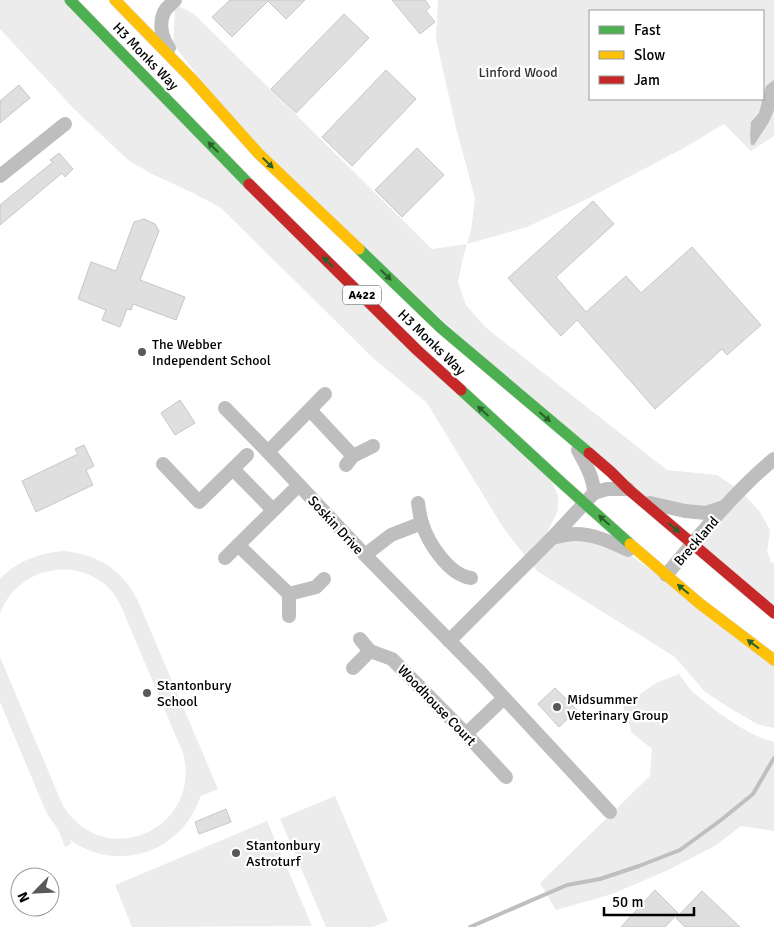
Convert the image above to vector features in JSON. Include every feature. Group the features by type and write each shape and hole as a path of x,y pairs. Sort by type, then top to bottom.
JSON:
{"main road":[{"name":"H3 Monks Way","path":"70,0 224,159 417,350 589,498 666,575 699,603 774,660"},
{"name":"H3 Monks Way","path":"115,0 192,79 259,154 441,328 611,472 692,545 774,613"}],"street":[{"path":"175,0 166,9 161,20 161,29 165,42 192,79"},
{"path":"0,176 65,124"},
{"path":"268,452 325,394"},
{"name":"Soskin Drive","path":"225,408 365,556 449,640 558,754 610,812"},
{"path":"310,410 350,460 373,446"},
{"path":"571,439 594,484 589,498"},
{"path":"163,464 199,502 247,454"},
{"name":"Breckland","path":"666,575 726,506 774,459"},
{"path":"233,469 273,510"},
{"path":"225,558 299,485"},
{"path":"449,640 552,538 589,498 607,489 628,489"},
{"name":"Breckland","path":"642,501 684,511 706,513 726,506"},
{"path":"418,503 422,523 437,553 448,566 466,581"},
{"path":"365,556 391,535 422,523"},
{"path":"552,538 573,534 587,534 614,543 650,561"},
{"path":"238,545 289,594 290,616"},
{"path":"289,594 316,587 324,579"},
{"name":"Woodhouse Court","path":"360,639 370,651 392,659 466,734 497,775"},
{"path":"353,668 370,651"},
{"path":"466,734 504,698"}],"green space":[{"path":"0,0 70,0 552,482 558,496 558,510 546,535 534,546 529,561 504,529 427,403 373,358 221,208 128,160 74,109 0,29"},
{"name":"Linford Wood","path":"438,0 774,0 774,136 751,151 724,124 682,149 585,200 527,227 467,244 471,231 475,199 456,128 436,39"},
{"path":"175,4 194,14 432,249 467,244 458,282 466,305 485,327 667,470 717,475 741,491 760,512 770,530 767,552 770,561 774,564 774,613 693,545 711,523 706,513 642,501 259,154 173,44"},
{"path":"573,534 614,543 774,660 774,728 757,724 705,692 675,657 537,571 529,561"},
{"path":"64,551 99,560 117,572 132,590 218,789 201,795 192,815 180,831 165,843 147,852 128,856 109,855 89,850 70,840 71,844 65,847 58,829 47,814 0,702 0,657 63,806 81,826 103,837 125,838 147,833 165,820 179,802 185,780 183,753 121,606 116,596 108,587 94,577 79,571 47,572 32,577 19,586 8,599 0,614 0,579 14,567 29,559"},
{"path":"679,674 692,691 721,714 753,734 774,742 774,831 741,826 715,846 666,871 612,894 556,910 540,883 650,776 652,749 632,733 623,706 656,683"},
{"path":"335,796 388,921 373,927 326,927 280,819"},
{"name":"Stantonbury Astroturf","path":"267,821 312,926 132,927 115,885"}],"shaded area":[{"path":"774,80 774,110 769,122 754,145 751,145 751,122 759,113 762,100 764,100 766,86"}],"building":[{"path":"230,0 305,0 286,19 268,1 232,37 212,17"},
{"path":"392,0 425,0 430,7 426,11 435,22 420,34"},
{"path":"344,14 369,38 296,113 271,89"},
{"path":"386,70 416,99 352,166 322,137"},
{"path":"19,85 30,98 0,123 0,101"},
{"path":"417,148 444,175 402,217 375,190"},
{"path":"59,153 73,169 65,177 62,173 0,225 0,205 53,162 50,160"},
{"path":"593,201 614,224 556,277 586,312 626,276 641,293 692,247 761,325 727,355 722,349 655,409 577,320 561,336 508,278"},
{"path":"144,219 155,224 159,231 140,280 185,297 176,320 133,304 131,310 127,309 120,327 102,320 106,310 78,299 91,262 116,271 134,222"},
{"path":"180,400 195,423 175,435 161,413"},
{"path":"84,445 94,466 86,470 93,485 36,512 22,481 78,454 75,449"},
{"name":"Midsummer Veterinary Group","path":"555,688 577,710 559,727 538,704"},
{"path":"226,809 231,822 199,834 195,822"},
{"path":"655,890 678,913 665,927 621,927"},
{"path":"702,891 740,927 685,927 676,918"}],"waterway":[{"path":"470,927 567,885 600,879 680,850 753,794 774,758"}],"traffic: fast":[{"path":"70,0 249,184"},
{"path":"359,249 441,328 589,453"},
{"path":"461,390 630,544"}],"traffic: slow":[{"path":"115,0 192,79 259,154 359,249"},
{"path":"630,544 699,603 774,660"}],"traffic: jam":[{"path":"249,184 417,350 461,390"},
{"path":"589,453 628,489 774,613"}],"place":[{"name":"The Webber Independent School","path":"142,352"},
{"name":"Stantonbury School","path":"147,693"},
{"name":"Midsummer Veterinary Group","path":"557,707"},
{"name":"Stantonbury Astroturf","path":"236,853"}]}
